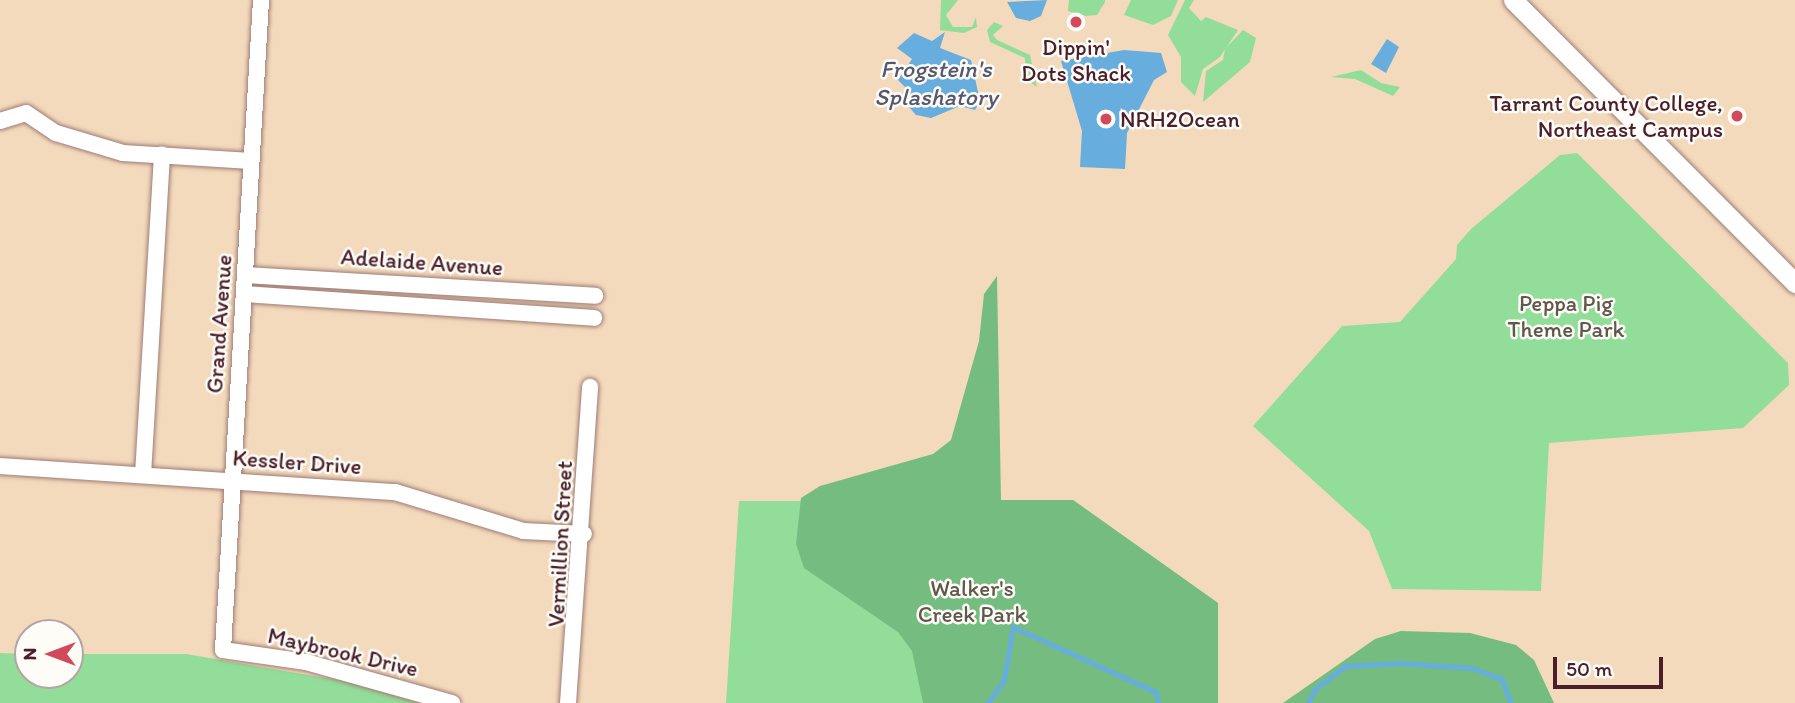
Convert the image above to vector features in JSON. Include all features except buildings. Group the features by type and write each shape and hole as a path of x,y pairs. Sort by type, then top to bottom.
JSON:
{"main road":[{"path":"1513,0 1795,283"}],"street":[{"name":"Grand Avenue","path":"223,650 261,0"},
{"path":"0,121 26,113 93,147 251,161"},
{"path":"144,475 162,155"},
{"name":"Adelaide Avenue","path":"245,275 595,296"},
{"name":"Adelaide Avenue","path":"244,294 594,318"},
{"name":"Vermillion Street","path":"568,703 584,534 590,387"},
{"name":"Kessler Drive","path":"0,466 395,492 523,531 584,534"},
{"name":"Maybrook Drive","path":"223,650 306,662 452,703"}],"green space":[{"path":"941,0 958,0 946,15 953,27 972,27 976,17 977,27 964,33 940,30"},
{"path":"1069,0 1105,2 1097,15 1086,16 1068,11"},
{"path":"1131,0 1178,0 1171,16 1153,25 1124,15"},
{"path":"1185,0 1194,0 1189,8 1201,21 1206,17 1238,30 1220,57 1203,69 1195,96 1181,82 1181,57 1168,35"},
{"path":"994,22 1003,26 993,35 997,40 1030,55 1037,87 1026,79 1025,58 990,42 987,30"},
{"path":"1243,30 1256,38 1250,62 1203,102 1206,71 1223,60 1225,49"},
{"path":"1361,70 1381,83 1400,87 1393,96 1355,79 1331,77"},
{"name":"Peppa Pig Theme Park","path":"1577,153 1788,363 1789,385 1743,428 1549,443 1541,591 1392,589 1369,531 1253,426 1342,326 1400,322 1456,259 1457,245 1471,229 1560,155"},
{"name":"Walker's Creek Park","path":"997,276 1001,500 1073,500 1218,603 1218,703 923,703 912,651 898,632 804,568 796,544 801,498 820,486 933,454 951,440 979,341 984,294"},
{"name":"Walker's Creek Park","path":"1073,500 1218,603 1218,703 726,703 739,501"},
{"path":"1401,631 1470,633 1516,645 1534,660 1554,703 1283,703 1375,639"},
{"path":"0,653 14,654 14,689 84,689 84,654 186,654 343,681 420,703 0,703"}],"water":[{"path":"1047,0 1041,16 1030,21 1016,18 1007,2"},
{"name":"Frogstein's Splashatory","path":"945,32 940,48 971,60 980,101 975,110 960,106 931,118 916,115 901,98 905,87 898,80 912,59 897,48 914,33 932,41"},
{"path":"1387,39 1399,47 1386,73 1371,64"},
{"name":"NRH2Ocean","path":"1124,50 1161,53 1167,72 1154,80 1127,133 1125,169 1080,167 1082,131 1061,61"}],"waterway":[{"path":"988,703 1004,680 1013,627 1156,692 1159,703"},
{"path":"1308,703 1315,689 1345,666 1400,663 1472,668 1502,679 1511,703"}],"place":[{"name":"Dippin' Dots Shack","path":"1076,22"},
{"name":"Tarrant County College, Northeast Campus","path":"1737,116"},
{"name":"NRH2Ocean","path":"1106,119"}]}
